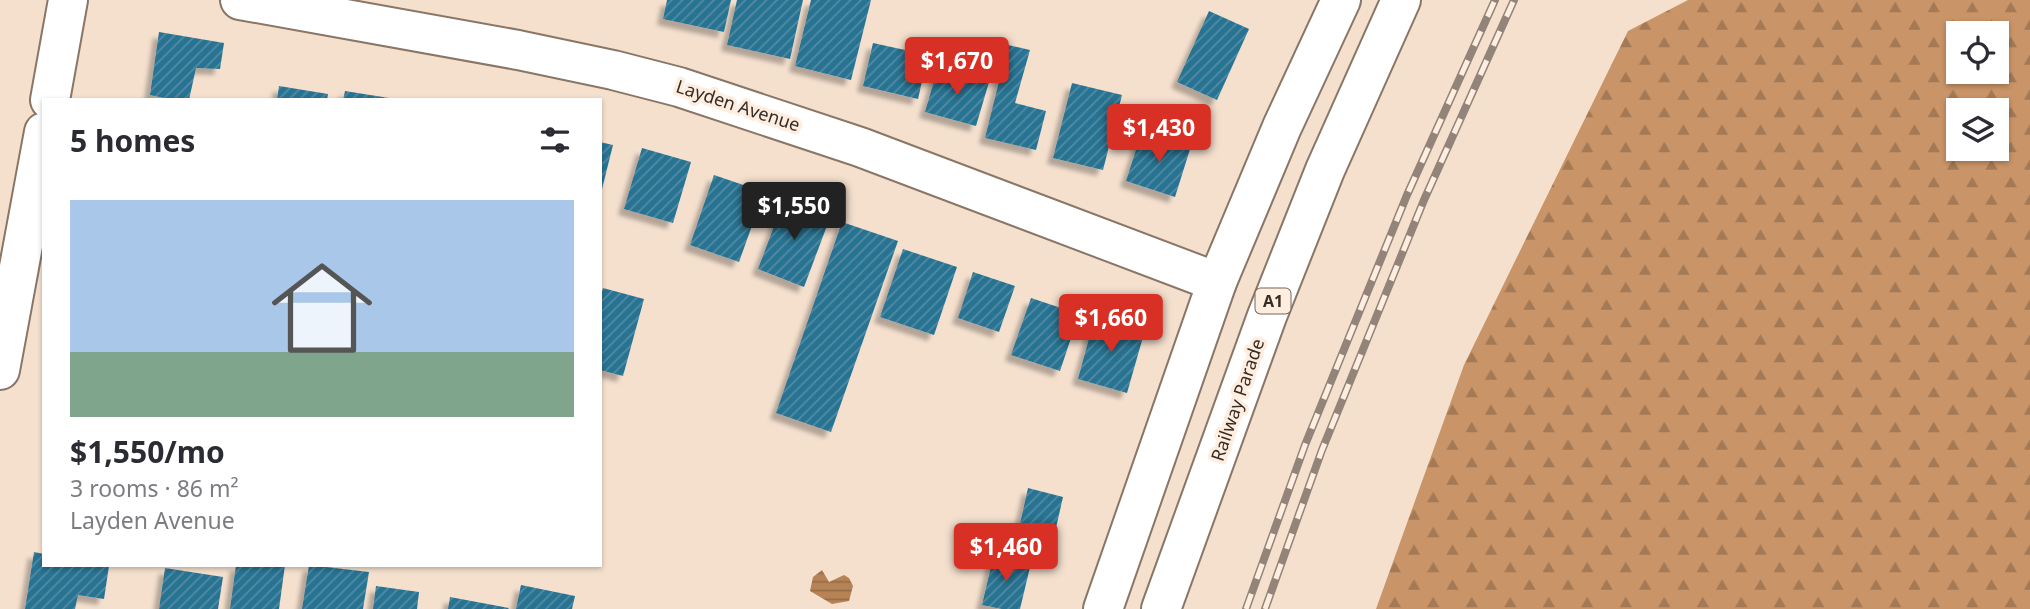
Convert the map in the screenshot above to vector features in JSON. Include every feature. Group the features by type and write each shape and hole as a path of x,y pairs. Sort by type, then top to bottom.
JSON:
{"main road":[{"path":"50,98 68,0"},
{"name":"Layden Avenue","path":"240,0 518,50 679,87 860,147 1217,282"},
{"path":"1103,609 1217,282 1282,127 1341,0"},
{"name":"Railway Parade","path":"1161,609 1267,316 1325,170 1401,0"},
{"path":"0,370 42,143"}],"green space":[{"path":"1688,0 2030,0 2030,609 1376,609 1464,365 1628,31"}],"shaded area":[{"path":"822,570 829,582 844,575 849,578 853,586 849,601 832,604 810,591 813,577"}],"building":[{"path":"667,0 731,0 724,32 663,19"},
{"path":"737,0 803,0 790,59 727,45"},
{"path":"811,0 871,0 851,80 795,66"},
{"path":"1209,11 1249,29 1217,100 1177,82"},
{"path":"159,32 224,43 220,69 196,68 189,98 150,95"},
{"path":"873,43 928,55 918,99 863,86"},
{"path":"1008,45 1030,50 1015,103 1046,111 1036,150 985,138"},
{"path":"938,67 989,82 976,126 925,112"},
{"path":"1072,83 1122,95 1103,170 1053,158"},
{"path":"279,86 328,94 327,98 277,98"},
{"path":"345,91 389,98 343,98"},
{"path":"1142,131 1191,146 1175,197 1126,181"},
{"path":"602,142 613,145 602,189"},
{"path":"642,148 691,162 673,223 624,209"},
{"path":"714,175 764,192 739,262 690,245"},
{"path":"785,197 831,215 804,287 758,269"},
{"path":"842,222 898,241 831,432 776,413"},
{"path":"903,249 957,267 934,335 880,317"},
{"path":"973,272 1015,286 999,332 958,318"},
{"path":"603,288 644,299 623,376 602,371"},
{"path":"1031,298 1079,314 1060,371 1011,355"},
{"path":"1095,316 1145,330 1127,393 1078,379"},
{"path":"1028,488 1063,497 1051,550 1016,542"},
{"path":"34,552 42,554 42,567 109,567 104,599 78,595 75,609 25,609"},
{"path":"994,554 1031,563 1020,609 982,605"},
{"path":"236,567 285,567 279,609 230,609"},
{"path":"309,567 369,572 363,609 302,609"},
{"path":"165,568 223,577 218,609 159,609"},
{"path":"521,585 575,596 572,609 516,609"},
{"path":"376,586 419,592 417,609 373,609"},
{"path":"450,597 509,608 448,609"}],"railway":[{"path":"1246,609 1305,445 1407,195 1495,0"},
{"path":"1265,609 1322,450 1424,200 1514,0"}]}
